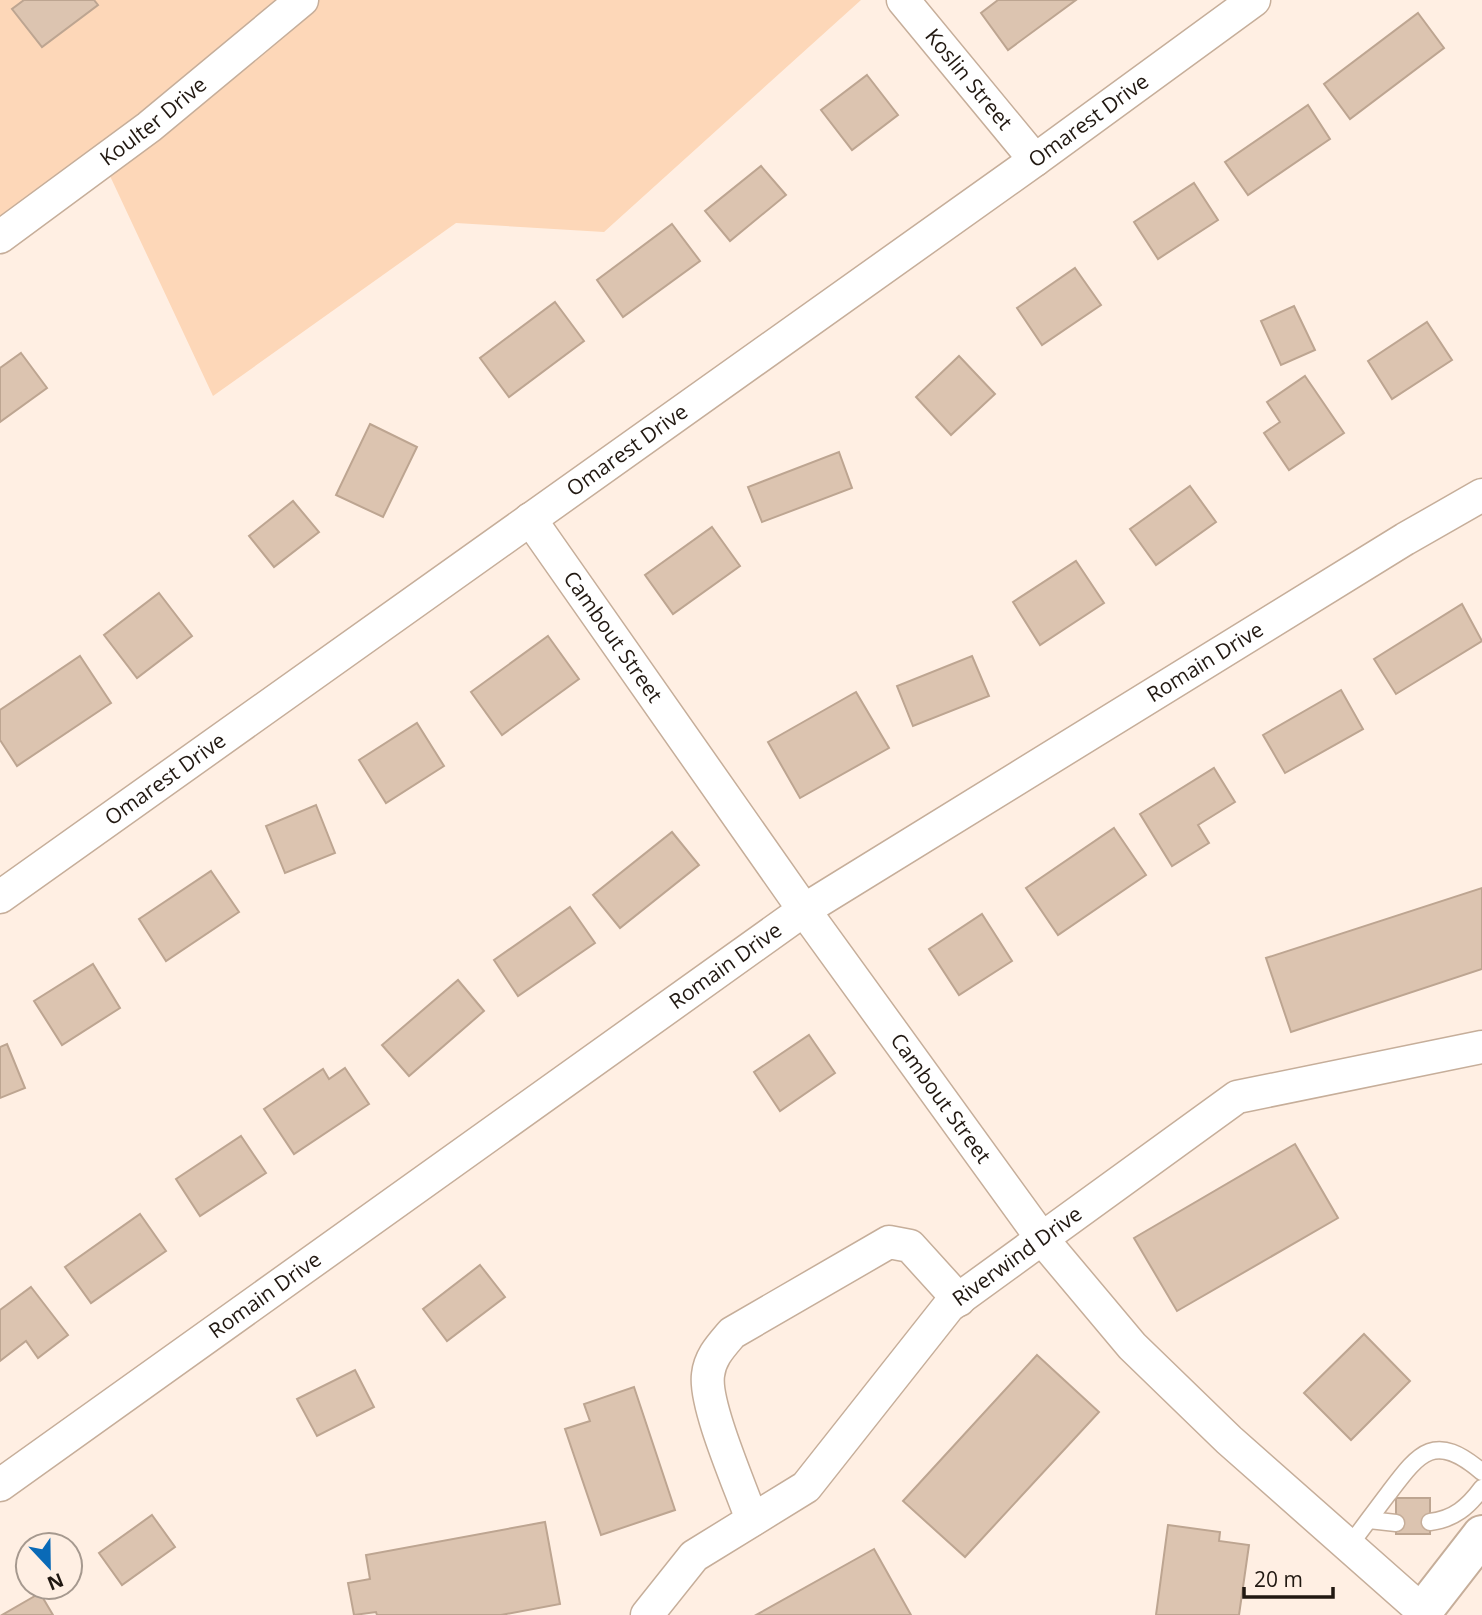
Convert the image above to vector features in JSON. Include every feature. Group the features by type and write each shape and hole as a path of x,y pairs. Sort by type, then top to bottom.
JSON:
{"street":[{"name":"Koulter Drive","path":"0,237 149,127 302,0"},
{"name":"Koslin Street","path":"903,0 1035,160"},
{"name":"Omarest Drive","path":"0,897 1035,160 1254,0"},
{"name":"Romain Drive","path":"0,1485 804,910 1393,546 1482,495"},
{"name":"Cambout Street","path":"530,519 804,910 1043,1240 1132,1346 1229,1440 1423,1614"},
{"name":"Riverwind Drive","path":"647,1615 694,1556 806,1487 950,1307 1237,1097 1482,1047"},
{"path":"752,1520 712,1406 707,1376 714,1353 732,1334 889,1242 910,1246 959,1300"},
{"path":"1423,1614 1482,1535"},
{"path":"1423,1614 1482,1552"}],"lane":[{"path":"1349,1546 1416,1457 1440,1450 1468,1460 1482,1472"},
{"path":"1430,1522 1459,1513 1469,1506 1482,1488"},
{"path":"1369,1520 1396,1522"}],"shaded area":[{"path":"0,0 861,0 604,232 456,223 213,396 103,161 0,237"}],"building":[{"path":"24,0 94,0 98,5 42,47 12,9"},
{"path":"998,0 1076,0 1008,50 981,13"},
{"path":"1418,13 1444,48 1350,119 1324,84"},
{"path":"867,75 898,115 852,150 821,110"},
{"path":"1308,105 1330,139 1248,195 1225,162"},
{"path":"761,166 786,195 730,241 705,211"},
{"path":"1194,183 1218,220 1158,259 1134,222"},
{"path":"672,224 700,261 623,317 597,280"},
{"path":"1075,268 1101,305 1042,345 1017,308"},
{"path":"555,302 584,341 509,397 480,358"},
{"path":"1294,306 1315,350 1281,365 1261,321"},
{"path":"1427,322 1452,360 1392,399 1368,361"},
{"path":"21,353 47,388 0,422 0,368"},
{"path":"959,356 995,394 951,435 916,397"},
{"path":"1305,376 1344,433 1289,470 1264,433 1280,422 1267,402"},
{"path":"370,424 417,447 383,517 336,495"},
{"path":"839,452 852,488 762,522 748,487"},
{"path":"1190,486 1216,522 1156,565 1130,529"},
{"path":"293,501 319,532 274,567 249,536"},
{"path":"712,527 740,566 673,614 645,575"},
{"path":"1076,561 1104,603 1040,645 1013,602"},
{"path":"159,593 192,636 137,678 104,635"},
{"path":"1462,604 1482,641 1396,694 1374,659"},
{"path":"548,636 579,679 502,735 471,692"},
{"path":"80,656 111,703 17,766 0,740 0,710"},
{"path":"972,656 989,696 913,726 897,686"},
{"path":"1341,690 1363,729 1285,773 1263,735"},
{"path":"856,692 889,748 800,798 768,742"},
{"path":"417,723 444,766 386,803 359,760"},
{"path":"1214,768 1235,802 1198,825 1209,843 1172,866 1140,814"},
{"path":"316,805 335,853 285,873 266,826"},
{"path":"1114,828 1146,875 1058,935 1026,888"},
{"path":"672,832 699,865 620,928 593,895"},
{"path":"211,871 239,912 166,961 139,919"},
{"path":"1482,888 1482,969 1291,1032 1266,958"},
{"path":"570,907 595,943 518,996 494,960"},
{"path":"982,914 1012,961 959,995 929,949"},
{"path":"93,964 120,1008 62,1045 34,1001"},
{"path":"458,980 484,1011 409,1076 382,1045"},
{"path":"809,1035 835,1073 780,1111 754,1072"},
{"path":"7,1044 25,1088 0,1098 0,1047"},
{"path":"345,1068 369,1104 294,1154 264,1109 323,1069 329,1079"},
{"path":"241,1136 266,1173 200,1216 176,1179"},
{"path":"1295,1144 1338,1218 1177,1311 1134,1238"},
{"path":"140,1214 166,1251 91,1303 65,1267"},
{"path":"480,1265 505,1297 447,1341 423,1309"},
{"path":"31,1287 68,1335 38,1358 26,1341 0,1361 0,1310"},
{"path":"1364,1334 1410,1381 1351,1440 1304,1393"},
{"path":"1037,1355 1099,1412 965,1557 903,1501"},
{"path":"355,1370 374,1407 317,1436 297,1399"},
{"path":"634,1387 675,1510 601,1535 565,1429 590,1421 584,1404"},
{"path":"1396,1498 1430,1498 1430,1534 1396,1534"},
{"path":"152,1515 175,1547 122,1585 99,1553"},
{"path":"545,1522 560,1604 501,1615 377,1615 376,1612 354,1615 348,1583 370,1579 366,1555"},
{"path":"1168,1525 1220,1532 1219,1541 1249,1545 1239,1615 1156,1615"},
{"path":"874,1549 911,1615 756,1615"},
{"path":"26,1601 45,1601 53,1615 2,1615"}]}
